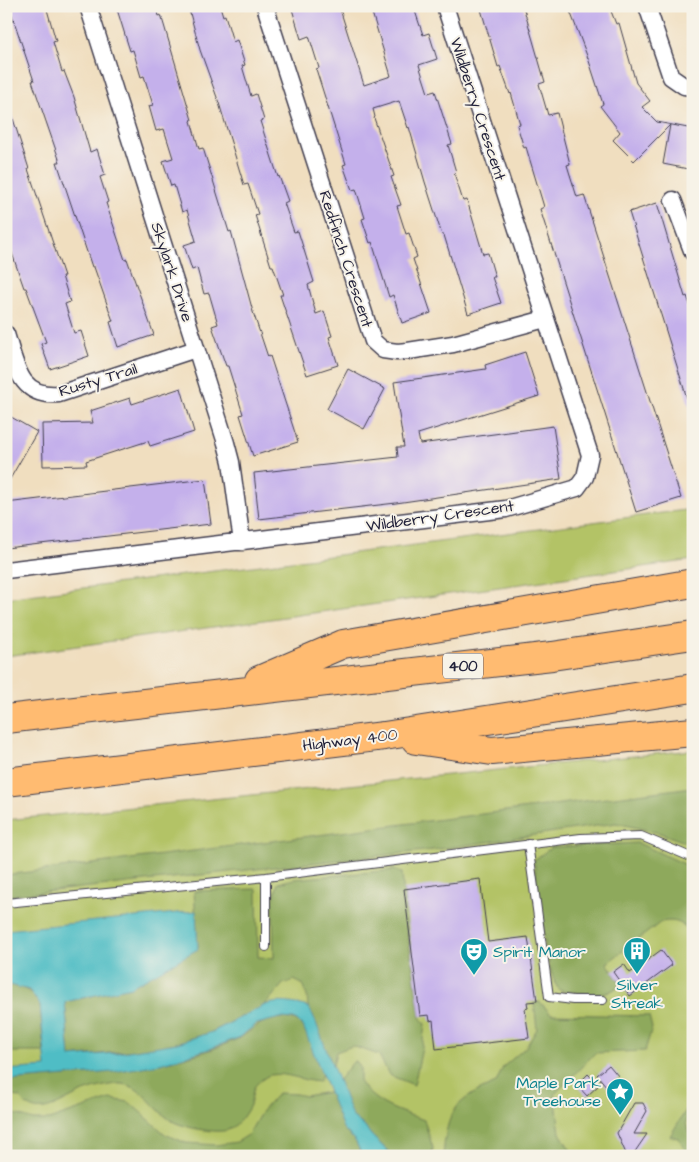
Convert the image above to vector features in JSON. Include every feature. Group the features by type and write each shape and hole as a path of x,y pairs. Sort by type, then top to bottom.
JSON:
{"highway":[{"path":"232,692 342,644 693,583"},
{"name":"400","path":"6,719 552,656 693,635"},
{"name":"Highway 400","path":"6,782 384,736 693,688"},
{"path":"384,736 492,751 693,732"}],"street":[{"name":"Skylark Drive","path":"88,6 231,462 242,542"},
{"name":"Redfinch Crescent","path":"265,6 372,341 383,350 408,351 453,344 545,319"},
{"name":"Wildberry Crescent","path":"6,570 506,509 577,488 585,477 590,455 446,6"},
{"path":"647,6 671,76 684,86 693,87"},
{"path":"673,200 693,254"},
{"name":"Rusty Trail","path":"6,334 19,374 31,390 45,395 59,394 196,349"}],"lane":[{"path":"6,904 266,877 580,838 641,836 693,858"},
{"path":"528,844 549,997 573,1000 603,1000"},
{"path":"266,877 266,947"}],"green space":[{"path":"693,509 693,560 6,656 6,598"},
{"path":"693,750 693,1156 6,1156 6,820"},
{"path":"693,787 693,845 660,833 616,823 433,850 6,896 6,875"},
{"path":"638,843 693,868 693,934 679,923 671,921 661,922 607,963 621,984 616,988 607,993 599,994 560,990 555,983 550,969 546,950 534,860 552,847"},
{"path":"394,870 402,873 406,921 420,1017 425,1024 414,1085 389,1075 379,1055 352,1046 336,1052 333,1066 322,1074 319,1082 276,1074 264,1078 255,1086 250,1105 241,1119 228,1130 219,1131 193,1128 172,1121 140,1092 133,1087 125,1085 103,1086 80,1093 55,1106 40,1109 26,1104 20,1097 6,1095 6,1081 103,1072 170,1061 228,1043 243,1036 261,1023 273,1019 291,1019 321,1036 308,1007 307,996 302,984 294,980 283,984 265,1005 212,1032 177,1043 147,1049 70,1057 65,1002 91,996 198,949 194,891 257,889 258,957 274,958 273,901 278,883 294,879"},
{"path":"6,984 26,990 34,996 40,1005 44,1052 6,1052"},
{"path":"540,1002 551,1014 649,1016 652,1028 645,1051 595,1053 555,1094 560,1133 574,1156 443,1156 447,1128 456,1109 462,1101 471,1095 496,1083 503,1067 526,1047 537,1029 534,1003"},
{"path":"354,1061 360,1067 360,1083 374,1097 389,1107 424,1120 433,1148 432,1156 393,1156 352,1116 343,1128 356,1142 362,1156 6,1156 6,1111 33,1120 49,1120 110,1099 129,1102 165,1134 186,1143 216,1145 237,1142 248,1135 262,1111 278,1093 305,1096 329,1092"},
{"path":"693,1099 693,1107 688,1113 686,1123 693,1137 693,1154 686,1150 678,1138 670,1136"}],"water":[{"path":"196,911 198,949 131,987 65,1002 70,1057 116,1053 177,1043 212,1032 270,1003 297,1004 308,1007 313,1015 352,1116 393,1156 362,1156 356,1142 343,1128 303,1026 294,1019 280,1018 257,1024 238,1038 160,1064 113,1072 6,1081 6,1070 46,1067 40,1005 29,990 6,984 6,930"}],"building":[{"path":"9,6 46,6 56,41 53,42 62,72 64,71 74,97 90,152 97,149 105,175 100,177 108,202 106,203 125,260 127,259 154,335 118,347 110,322 113,321 94,267 92,267 57,162 60,162"},
{"path":"116,6 156,6 159,16 161,15 199,149 203,148 229,232 231,231 253,312 268,357 270,356 298,442 253,456 240,415 243,414 228,366 226,366 212,326 218,324 209,293 204,294 197,268 192,270 184,245 196,241 187,210 182,212 174,185 171,186 163,161 173,158 164,129 156,131 149,106 153,105 144,76 141,77 133,50 130,51"},
{"path":"188,6 220,6 223,16 225,15 233,42 237,40 245,65 242,66 251,96 256,94 264,120 260,121 278,177 288,201 284,203 294,232 298,231 314,282 308,285 316,314 324,311 332,336 329,337 338,365 307,375 280,295 283,295 273,266 271,266 255,215 258,214 248,184 244,185 219,103 200,50"},
{"path":"302,6 339,6 364,85 391,76 370,6 406,6 407,10 414,8 423,35 429,33 437,59 419,65 428,93 435,91 452,144 448,145 456,172 454,173 463,201 467,200 483,254 488,253 495,277 492,277 501,303 468,314 444,235 442,235 409,127 399,101 373,109 374,118 394,176 391,177 401,205 397,206 406,234 409,233 417,257 413,259 431,313 402,323 393,295 389,297 372,242 370,243 362,219 365,218 356,189 352,190 343,165 346,164 316,69 319,68 309,36 301,39 292,9"},
{"path":"480,6 523,6 545,82 539,84 548,115 557,113 570,164 567,165 577,197 584,195 681,498 636,512 540,209 544,207 526,147 524,148 517,125 520,124 511,93 500,66 498,67"},
{"path":"571,6 609,6 616,24 619,23 636,83 650,101 642,107 657,122 693,129 693,144 688,169 663,164 670,125 634,161 613,140 620,132 600,106 603,104 570,11 573,11"},
{"path":"6,106 9,106 64,276 62,276 70,302 65,304 74,333 81,331 89,356 50,369 41,344 46,342 26,288 24,288 7,238 11,236 6,222"},
{"path":"657,203 685,297 687,296 693,314 693,407 690,408 629,212"},
{"path":"525,352 539,396 418,434 420,444 553,426 561,479 396,503 259,519 254,473 398,457 397,447 404,447 394,382 486,369 485,365"},
{"path":"348,369 385,389 364,429 327,409"},
{"path":"181,388 194,432 150,446 148,441 86,461 87,465 43,466 42,424 93,423 90,411 130,398 132,404"},
{"path":"6,414 37,432 6,486"},
{"path":"205,479 211,524 6,548 6,503"},
{"name":"Spirit Manor","path":"480,879 488,942 528,937 537,1001 527,1002 528,1008 525,1009 529,1038 436,1049 433,1020 430,1021 429,1015 420,1016 404,889"},
{"name":"Silver Streak","path":"661,950 672,965 630,996 613,972 624,964 630,973"},
{"path":"609,1065 619,1077 607,1087 597,1075"},
{"path":"588,1074 599,1085 587,1096 577,1085"},
{"path":"634,1103 643,1103 647,1111 634,1134 647,1134 632,1156 627,1156 617,1133"}],"place":[{"name":"Silver Streak","path":"637,975"},
{"name":"Spirit Manor","path":"474,976"},
{"name":"Maple Park Treehouse","path":"620,1116"}]}
